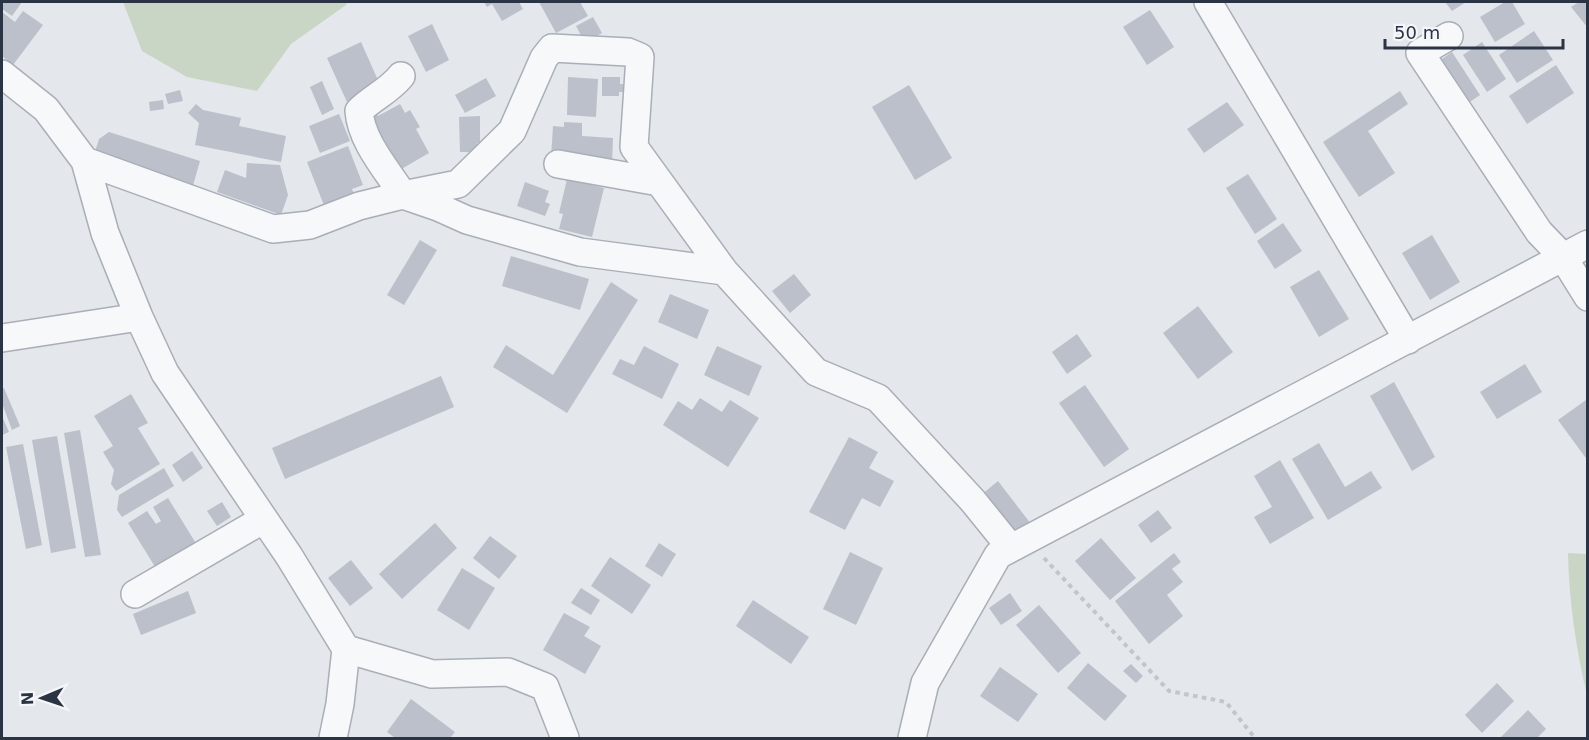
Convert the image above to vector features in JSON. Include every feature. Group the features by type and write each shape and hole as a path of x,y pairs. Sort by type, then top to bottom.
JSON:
{"street":[{"path":"1208,2 1408,340"},
{"path":"1449,36 1420,53 1539,232 1563,257 1587,297"},
{"path":"85,161 273,229 310,225 359,206 458,184 512,131 544,58 552,48 628,52 640,57 634,147 724,271 816,372 878,398 973,501 1019,544"},
{"path":"2,74 46,109 85,161 105,233 165,374 289,556 346,649 340,704 333,738"},
{"path":"401,76 393,86 359,111 360,121 370,145 403,195 467,220 580,252 724,271"},
{"path":"558,164 659,182"},
{"path":"912,738 925,683 998,555 1587,244"},
{"path":"3,341 139,317"},
{"path":"135,594 264,519"},
{"path":"346,649 432,674 508,672 545,687 565,738"}],"path":[{"path":"1019,544 1169,691 1226,702 1255,738"}],"green space":[{"path":"123,2 347,2 346,5 291,44 257,91 187,77 142,51"},
{"path":"1568,553 1587,554 1587,695 1574,625"}],"building":[{"path":"2,2 22,2 12,16 2,9"},
{"path":"484,2 519,2 523,9 502,21 492,4 487,7"},
{"path":"539,2 580,2 588,16 556,33"},
{"path":"1445,2 1466,2 1452,11"},
{"path":"1505,2 1512,2 1525,24 1495,42 1480,17"},
{"path":"1579,2 1588,2 1588,28 1571,7"},
{"path":"1150,10 1174,47 1147,65 1123,27"},
{"path":"23,11 43,25 13,65 2,56 2,12 15,22"},
{"path":"593,17 602,33 585,43 576,26"},
{"path":"432,24 449,60 426,72 408,36"},
{"path":"1534,31 1553,60 1517,83 1499,55"},
{"path":"361,42 381,87 347,102 327,58"},
{"path":"1482,42 1506,79 1487,92 1463,55"},
{"path":"1452,52 1480,95 1461,108 1432,66"},
{"path":"1556,65 1574,93 1527,124 1509,96"},
{"path":"568,77 598,79 596,117 567,115"},
{"path":"602,77 620,77 620,84 627,84 627,92 619,92 619,96 602,96"},
{"path":"486,78 496,96 465,113 455,95"},
{"path":"322,81 334,109 322,115 310,87"},
{"path":"909,85 952,158 915,180 872,107"},
{"path":"180,90 183,101 168,104 165,94"},
{"path":"1400,91 1408,104 1368,131 1395,173 1359,197 1323,142"},
{"path":"163,100 164,109 150,111 149,102"},
{"path":"1227,102 1244,125 1204,153 1187,129"},
{"path":"196,104 203,110 241,118 239,126 286,136 281,162 195,145 199,123 188,113"},
{"path":"400,104 405,113 410,110 420,127 416,129 429,153 398,171 365,113 374,108 378,116"},
{"path":"339,114 350,141 320,153 309,126"},
{"path":"480,116 480,143 477,143 477,152 460,152 459,117"},
{"path":"564,122 582,123 582,136 613,138 612,164 551,157 553,126 564,127"},
{"path":"109,132 200,161 192,189 93,158 99,139"},
{"path":"348,146 363,185 352,189 354,194 327,213 307,162"},
{"path":"247,163 280,165 288,195 281,215 217,192 225,170 246,178"},
{"path":"1248,174 1277,219 1255,234 1226,188"},
{"path":"567,179 604,188 592,237 559,229 563,214 559,213"},
{"path":"525,182 549,191 545,202 550,204 545,216 517,206"},
{"path":"1283,223 1302,251 1275,269 1257,241"},
{"path":"1432,235 1460,282 1430,300 1402,253"},
{"path":"420,240 437,250 404,305 387,295"},
{"path":"511,256 589,279 580,310 502,286"},
{"path":"1319,270 1349,319 1319,337 1290,287"},
{"path":"794,274 811,295 790,313 772,291"},
{"path":"611,282 638,300 567,413 493,367 506,345 553,375"},
{"path":"670,294 709,310 697,339 658,322"},
{"path":"1198,306 1233,352 1198,379 1163,333"},
{"path":"1077,334 1092,356 1067,374 1052,352"},
{"path":"644,346 679,364 662,399 612,374 620,359 634,365"},
{"path":"717,346 762,366 749,396 704,375"},
{"path":"1525,364 1542,392 1497,419 1480,392"},
{"path":"441,376 454,407 285,479 272,448"},
{"path":"1394,382 1435,457 1412,471 1370,396"},
{"path":"1085,385 1129,449 1104,467 1059,403"},
{"path":"4,388 20,426 12,430 2,403 2,389"},
{"path":"131,394 148,423 138,428 160,464 116,491 111,484 114,470 103,452 113,446 94,416"},
{"path":"700,398 722,412 730,400 759,418 728,467 663,425 678,401 692,410"},
{"path":"1586,400 1588,402 1588,461 1558,420"},
{"path":"2,416 9,432 2,435"},
{"path":"80,430 101,555 85,557 64,433"},
{"path":"57,436 76,548 51,553 32,440"},
{"path":"849,437 878,452 869,468 894,481 880,507 862,498 845,530 809,512"},
{"path":"1319,443 1345,487 1371,471 1382,488 1328,520 1292,459"},
{"path":"23,444 42,545 26,549 6,447"},
{"path":"192,451 203,468 183,482 172,465"},
{"path":"1280,460 1314,518 1270,544 1254,517 1272,507 1254,476"},
{"path":"164,468 174,486 122,517 117,510 119,495"},
{"path":"998,481 1031,524 1015,538 981,495"},
{"path":"168,498 197,545 157,570 128,523 147,511 156,524 161,521 153,507"},
{"path":"222,502 231,517 217,526 207,511"},
{"path":"1158,510 1172,528 1151,543 1138,525"},
{"path":"435,523 457,548 402,599 379,574"},
{"path":"490,536 517,556 499,579 473,558"},
{"path":"1101,538 1136,578 1110,600 1075,561"},
{"path":"659,543 676,554 662,577 645,566"},
{"path":"850,552 883,568 856,625 823,609"},
{"path":"1174,553 1181,562 1172,569 1183,582 1167,595 1183,616 1149,644 1115,601"},
{"path":"610,557 651,585 632,614 591,586"},
{"path":"351,560 373,588 350,606 328,578"},
{"path":"462,568 495,588 469,630 437,610"},
{"path":"581,588 600,600 591,615 571,603"},
{"path":"188,591 196,613 141,635 133,614"},
{"path":"1010,593 1022,611 1001,625 989,608"},
{"path":"753,600 809,637 791,664 736,626"},
{"path":"1039,605 1081,653 1058,673 1016,625"},
{"path":"564,613 590,627 584,636 601,646 585,674 543,650"},
{"path":"1088,663 1127,696 1105,721 1067,688"},
{"path":"1131,664 1143,676 1136,683 1123,671"},
{"path":"1000,667 1038,694 1018,722 980,696"},
{"path":"1497,683 1514,701 1482,733 1465,715"},
{"path":"411,699 455,732 450,738 395,738 387,732"},
{"path":"1528,710 1546,729 1537,738 1500,738"}]}
